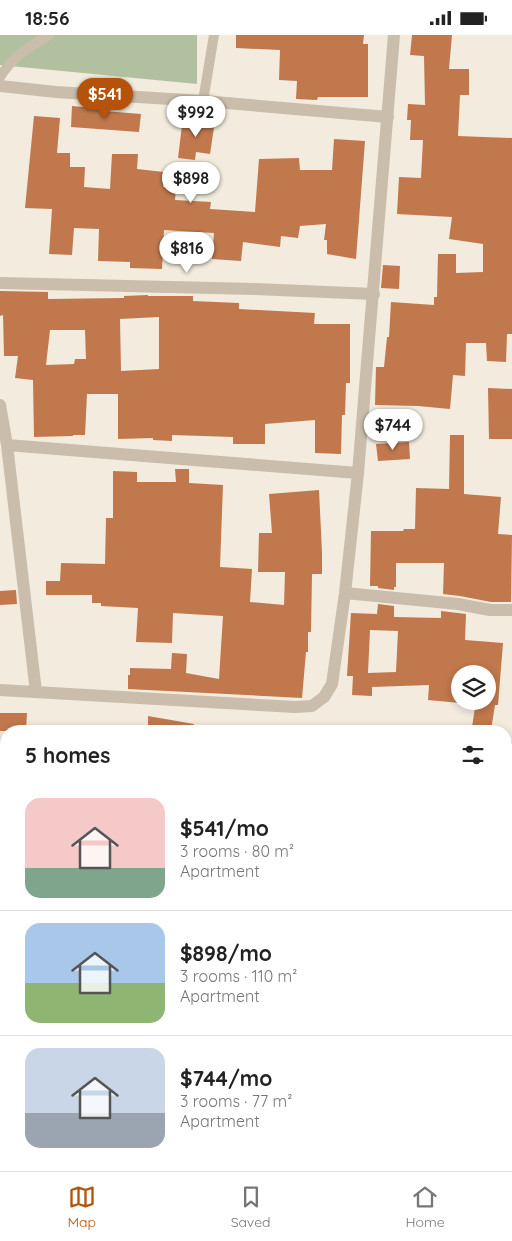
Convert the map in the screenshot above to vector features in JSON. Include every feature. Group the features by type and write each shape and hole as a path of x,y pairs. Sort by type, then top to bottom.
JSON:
{"street":[{"path":"0,690 295,707 312,706 324,697 332,684 345,593 358,473 394,35"},
{"path":"0,86 56,92 203,101 388,117"},
{"path":"0,283 374,293"},
{"path":"0,405 36,692"},
{"path":"6,445 358,473"},
{"path":"345,593 512,610"}],"lane":[{"path":"0,77 7,66 21,53 48,35"},
{"path":"203,101 214,35"}],"green space":[{"path":"0,35 197,35 197,84 0,65"}],"building":[{"path":"236,35 364,35 363,44 368,44 368,97 318,97 317,100 296,99 297,81 279,80 280,50 236,48"},
{"path":"412,35 452,35 449,69 469,69 469,95 460,95 458,136 512,138 512,334 507,334 506,362 487,361 486,343 466,343 465,376 453,375 450,409 375,405 376,367 384,367 387,337 389,337 391,302 434,305 434,297 437,297 438,254 456,254 456,273 483,272 483,244 449,239 452,217 397,214 399,177 421,178 423,140 410,140 411,120 407,120 408,104 425,105 424,56 410,55"},
{"path":"72,106 141,114 139,132 71,127"},
{"path":"34,116 60,118 57,153 70,153 70,167 85,167 84,187 110,189 112,154 138,154 137,169 164,172 163,187 176,189 175,200 211,202 210,209 255,212 259,159 299,158 300,170 332,170 334,139 365,141 356,259 327,254 327,240 324,240 326,224 300,226 298,238 281,236 280,247 243,242 241,261 212,259 214,233 164,230 162,269 130,268 130,262 98,261 99,229 74,228 72,255 49,254 52,209 25,208"},
{"path":"183,117 215,121 210,154 196,152 195,160 178,158"},
{"path":"383,265 400,266 399,289 381,288"},
{"path":"0,291 48,292 48,299 124,298 124,296 148,295 193,296 193,301 239,303 239,309 315,313 314,324 350,324 350,383 346,383 345,415 342,415 341,454 315,453 315,420 265,424 265,444 233,444 233,437 172,435 172,441 153,440 153,438 118,439 118,394 87,394 85,435 34,437 33,380 15,378 18,356 4,356 3,315 0,316","holes":["159,317 159,369 121,371 120,319","50,330 85,330 86,359 75,359 74,364 46,365"]},
{"path":"488,388 512,389 512,439 489,439"},
{"path":"450,435 464,435 464,494 501,497 498,534 512,535 511,602 491,602 443,594 444,563 396,563 396,587 394,587 394,590 370,586 371,531 415,529 416,488 449,489"},
{"path":"409,442 410,459 378,461 376,444"},
{"path":"175,469 189,469 189,483 223,485 220,567 252,569 250,602 284,605 285,572 258,572 259,533 272,533 269,494 319,490 322,574 312,574 311,632 308,632 308,652 306,652 302,698 128,689 130,668 171,669 172,653 187,654 186,673 219,679 223,616 173,613 172,643 136,642 138,608 101,606 101,603 92,603 92,595 46,595 46,581 60,581 61,563 105,564 106,518 113,518 113,471 137,472 137,482 176,482"},
{"path":"16,590 17,604 0,605 0,591"},
{"path":"378,604 394,606 394,617 441,618 441,611 466,614 465,640 503,643 498,705 496,705 496,665 451,665 451,702 428,700 429,685 372,687 372,696 352,695 353,676 347,676 351,613 377,614","holes":["370,630 398,631 396,672 368,673"]},
{"path":"475,710 494,710 492,725 472,725"},
{"path":"0,713 27,713 26,725 0,725"},
{"path":"148,716 194,724 194,725 148,725"}]}
